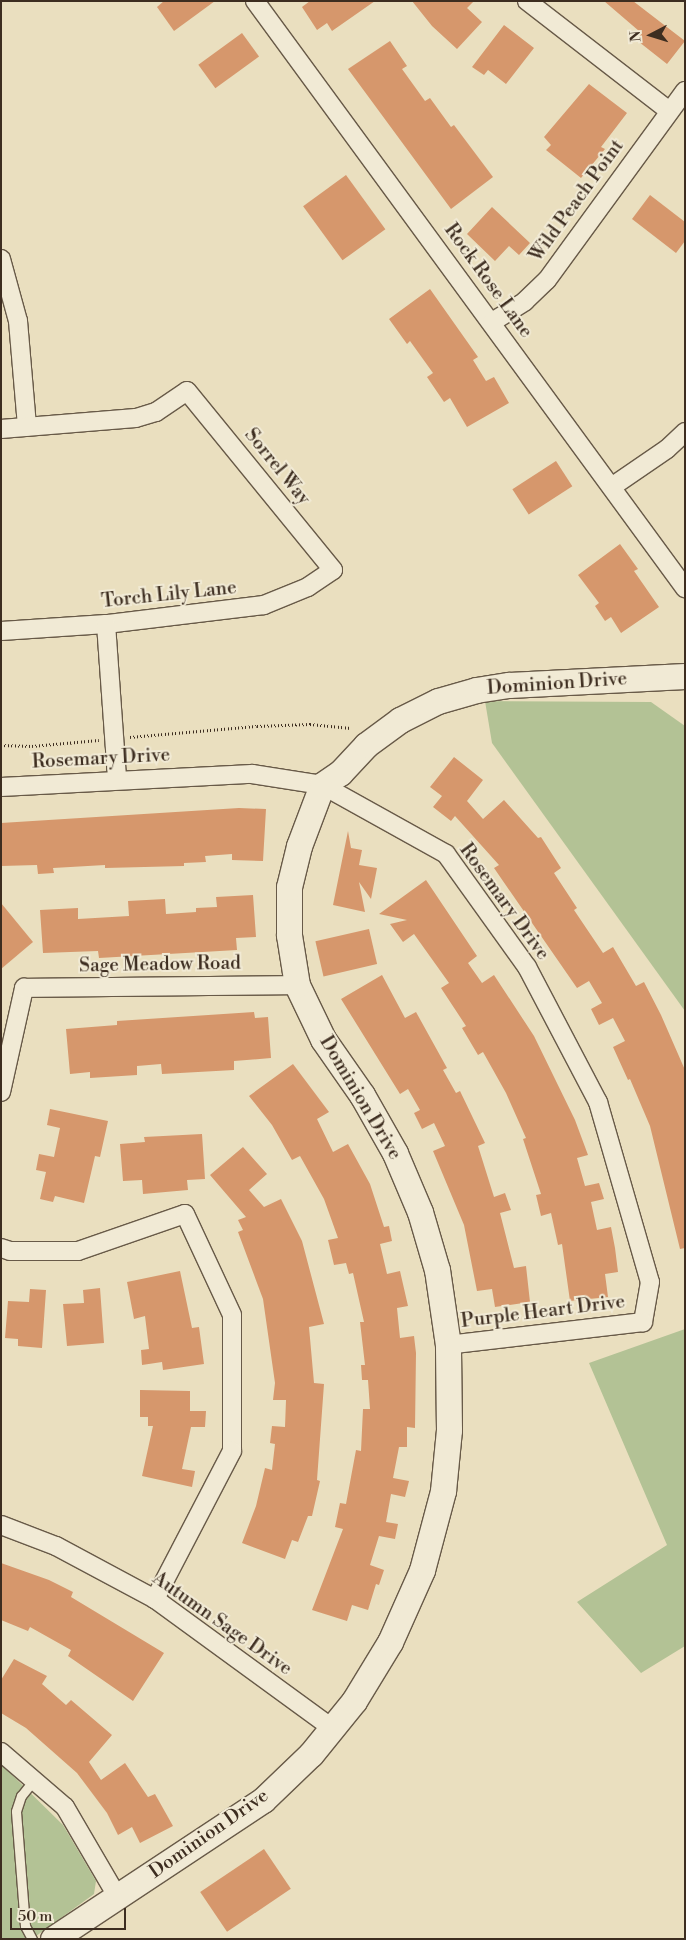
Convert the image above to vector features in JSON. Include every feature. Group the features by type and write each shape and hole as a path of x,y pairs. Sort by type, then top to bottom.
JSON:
{"street":[{"name":"Rock Rose Lane","path":"255,1 613,486 685,588"},
{"path":"527,1 668,110"},
{"name":"Wild Peach Point","path":"492,322 525,301 547,280 668,110 685,91"},
{"path":"1,259 18,321 27,427 1,429"},
{"name":"Sorrel Way","path":"27,427 136,418 156,412 187,391 333,570"},
{"path":"613,486 667,449 685,432"},
{"name":"Torch Lily Lane","path":"1,631 106,624 264,605 308,587 333,570"},
{"path":"106,624 117,778"},
{"name":"Dominion Drive","path":"53,1939 263,1800 311,1754 354,1701 390,1642 422,1570 443,1491 449,1430 448,1344 437,1270 420,1212 395,1153 362,1095 323,1039 297,985 289,935 289,887 300,846 322,785 340,772 366,745 400,720 448,698 509,686 685,676"},
{"name":"Rosemary Drive","path":"1,787 117,778 252,774 322,785 446,854 527,967 598,1102 650,1282 643,1322"},
{"name":"Sage Meadow Road","path":"1,1092 24,988 297,985"},
{"path":"1,1248 78,1251 185,1214 232,1315 232,1451 155,1599"},
{"name":"Purple Heart Drive","path":"448,1344 643,1322"},
{"name":"Autumn Sage Drive","path":"1,1525 56,1546 155,1599 332,1728"},
{"path":"1,1752 64,1807 116,1896"}],"lane":[{"path":"32,1939 25,1926 16,1811 21,1796 34,1780"}],"path":[{"path":"1,745 32,746 258,726 310,724 351,728"}],"green space":[{"path":"485,701 651,702 685,726 685,1011 492,743"},
{"path":"685,1329 685,1646 641,1673 577,1602 667,1545 589,1363"},
{"path":"1,1764 63,1825 96,1881 94,1894 32,1939 1,1939"}],"building":[{"path":"164,1 215,1 174,31 157,7"},
{"path":"310,1 375,1 332,31 327,23 317,30 302,7"},
{"path":"412,1 474,1 467,8 482,22 457,49 432,26"},
{"path":"604,1 633,1 685,41 667,64 634,38 639,31"},
{"path":"504,25 534,48 506,84 488,70 484,75 472,67"},
{"path":"242,33 259,56 215,88 198,65"},
{"path":"390,41 407,66 402,69 425,101 430,98 451,127 454,125 493,177 451,209 348,69"},
{"path":"589,84 627,113 601,147 605,149 581,178 546,150 551,145 544,137"},
{"path":"346,175 385,229 343,260 303,206"},
{"path":"650,195 685,222 685,241 676,253 632,219"},
{"path":"492,207 530,243 519,255 509,246 495,261 467,234"},
{"path":"430,289 478,357 473,360 486,381 494,377 509,403 467,427 450,398 444,402 427,377 433,373 410,341 407,344 389,319"},
{"path":"556,461 572,486 529,514 512,489"},
{"path":"620,544 638,569 634,571 659,607 621,633 611,617 605,621 595,606 599,603 578,575"},
{"path":"454,757 483,780 467,801 483,819 504,800 538,838 541,837 561,868 554,873 577,908 574,910 603,953 613,947 636,986 644,982 661,1015 685,1070 685,1248 680,1249 650,1126 630,1079 628,1080 613,1047 625,1041 613,1018 599,1025 591,1009 602,1003 589,981 577,988 494,868 499,865 455,816 451,821 433,807 442,796 430,787"},
{"path":"239,808 266,809 263,861 232,860 232,854 205,856 206,862 184,863 184,866 105,868 105,865 53,868 54,873 38,874 37,865 1,866 1,823"},
{"path":"348,831 351,848 362,850 359,865 377,868 371,899 359,882 365,912 333,905"},
{"path":"426,880 477,956 468,963 482,983 494,975 534,1036 575,1120 588,1155 577,1158 585,1186 599,1183 604,1199 591,1202 597,1230 611,1227 615,1248 618,1272 605,1274 608,1297 570,1301 562,1244 558,1245 551,1213 541,1216 536,1195 541,1194 523,1139 526,1138 506,1093 483,1052 478,1055 462,1028 466,1026 441,988 449,983 414,934 403,942 390,924 407,920 379,914"},
{"path":"253,895 256,937 236,938 237,950 99,958 98,951 43,953 40,910 78,908 78,919 129,916 128,901 165,899 166,914 196,912 196,908 217,907 216,897"},
{"path":"1,903 33,942 1,969"},
{"path":"369,929 377,964 324,976 315,941"},
{"path":"382,975 405,1018 416,1012 447,1068 443,1070 456,1093 460,1091 485,1143 478,1146 494,1197 505,1193 511,1210 500,1213 514,1268 526,1266 530,1302 495,1307 492,1289 477,1291 464,1225 433,1151 445,1146 434,1123 422,1129 414,1113 420,1110 408,1089 400,1094 341,999"},
{"path":"254,1012 255,1018 268,1017 271,1058 234,1061 234,1070 162,1074 161,1064 137,1066 137,1075 90,1078 90,1072 70,1074 66,1029 117,1025 117,1021"},
{"path":"293,1064 329,1112 317,1119 333,1152 348,1144 370,1184 384,1227 389,1226 392,1241 380,1244 387,1274 400,1271 408,1306 397,1308 400,1338 414,1336 416,1353 415,1428 407,1427 407,1447 399,1447 393,1478 409,1481 405,1497 391,1494 386,1522 398,1524 395,1539 379,1536 370,1565 384,1570 379,1585 376,1584 368,1610 352,1605 347,1621 312,1610 343,1529 335,1527 340,1503 346,1504 356,1450 361,1451 363,1409 370,1409 368,1380 362,1380 361,1365 365,1365 360,1322 364,1322 353,1273 349,1274 346,1263 334,1265 328,1240 338,1238 324,1199 300,1156 292,1160 272,1125 249,1096"},
{"path":"50,1109 108,1121 100,1157 95,1156 84,1203 55,1196 53,1202 40,1199 46,1172 36,1170 39,1154 54,1157 60,1128 47,1125"},
{"path":"202,1134 205,1179 187,1180 188,1190 143,1194 142,1180 123,1181 120,1144 145,1142 144,1137"},
{"path":"243,1147 267,1174 249,1190 264,1207 281,1199 302,1241 324,1324 309,1327 314,1383 324,1384 317,1480 320,1481 312,1516 308,1516 298,1542 292,1540 285,1559 242,1543 256,1506 265,1468 272,1470 275,1444 270,1443 272,1426 285,1427 286,1400 273,1400 275,1383 263,1299 238,1232 243,1230 238,1220 246,1217 210,1175"},
{"path":"180,1271 192,1328 199,1327 204,1364 163,1370 162,1362 142,1365 141,1350 149,1349 145,1316 134,1319 127,1282"},
{"path":"100,1288 104,1343 67,1346 63,1304 84,1303 83,1290"},
{"path":"30,1289 46,1290 42,1348 18,1346 18,1339 5,1338 8,1301 29,1302"},
{"path":"140,1390 190,1391 190,1411 206,1411 205,1427 191,1427 182,1469 195,1471 192,1487 142,1476 153,1426 148,1426 148,1417 140,1417"},
{"path":"1,1563 49,1580 73,1592 71,1597 164,1653 133,1701 68,1656 71,1650 30,1627 28,1631 1,1620"},
{"path":"14,1659 47,1676 42,1684 66,1705 71,1700 112,1735 89,1762 101,1780 125,1763 148,1797 155,1794 173,1826 140,1843 132,1827 118,1835 107,1813 77,1773 26,1728 1,1713 1,1680"},
{"path":"264,1849 291,1889 227,1932 200,1892"}]}
